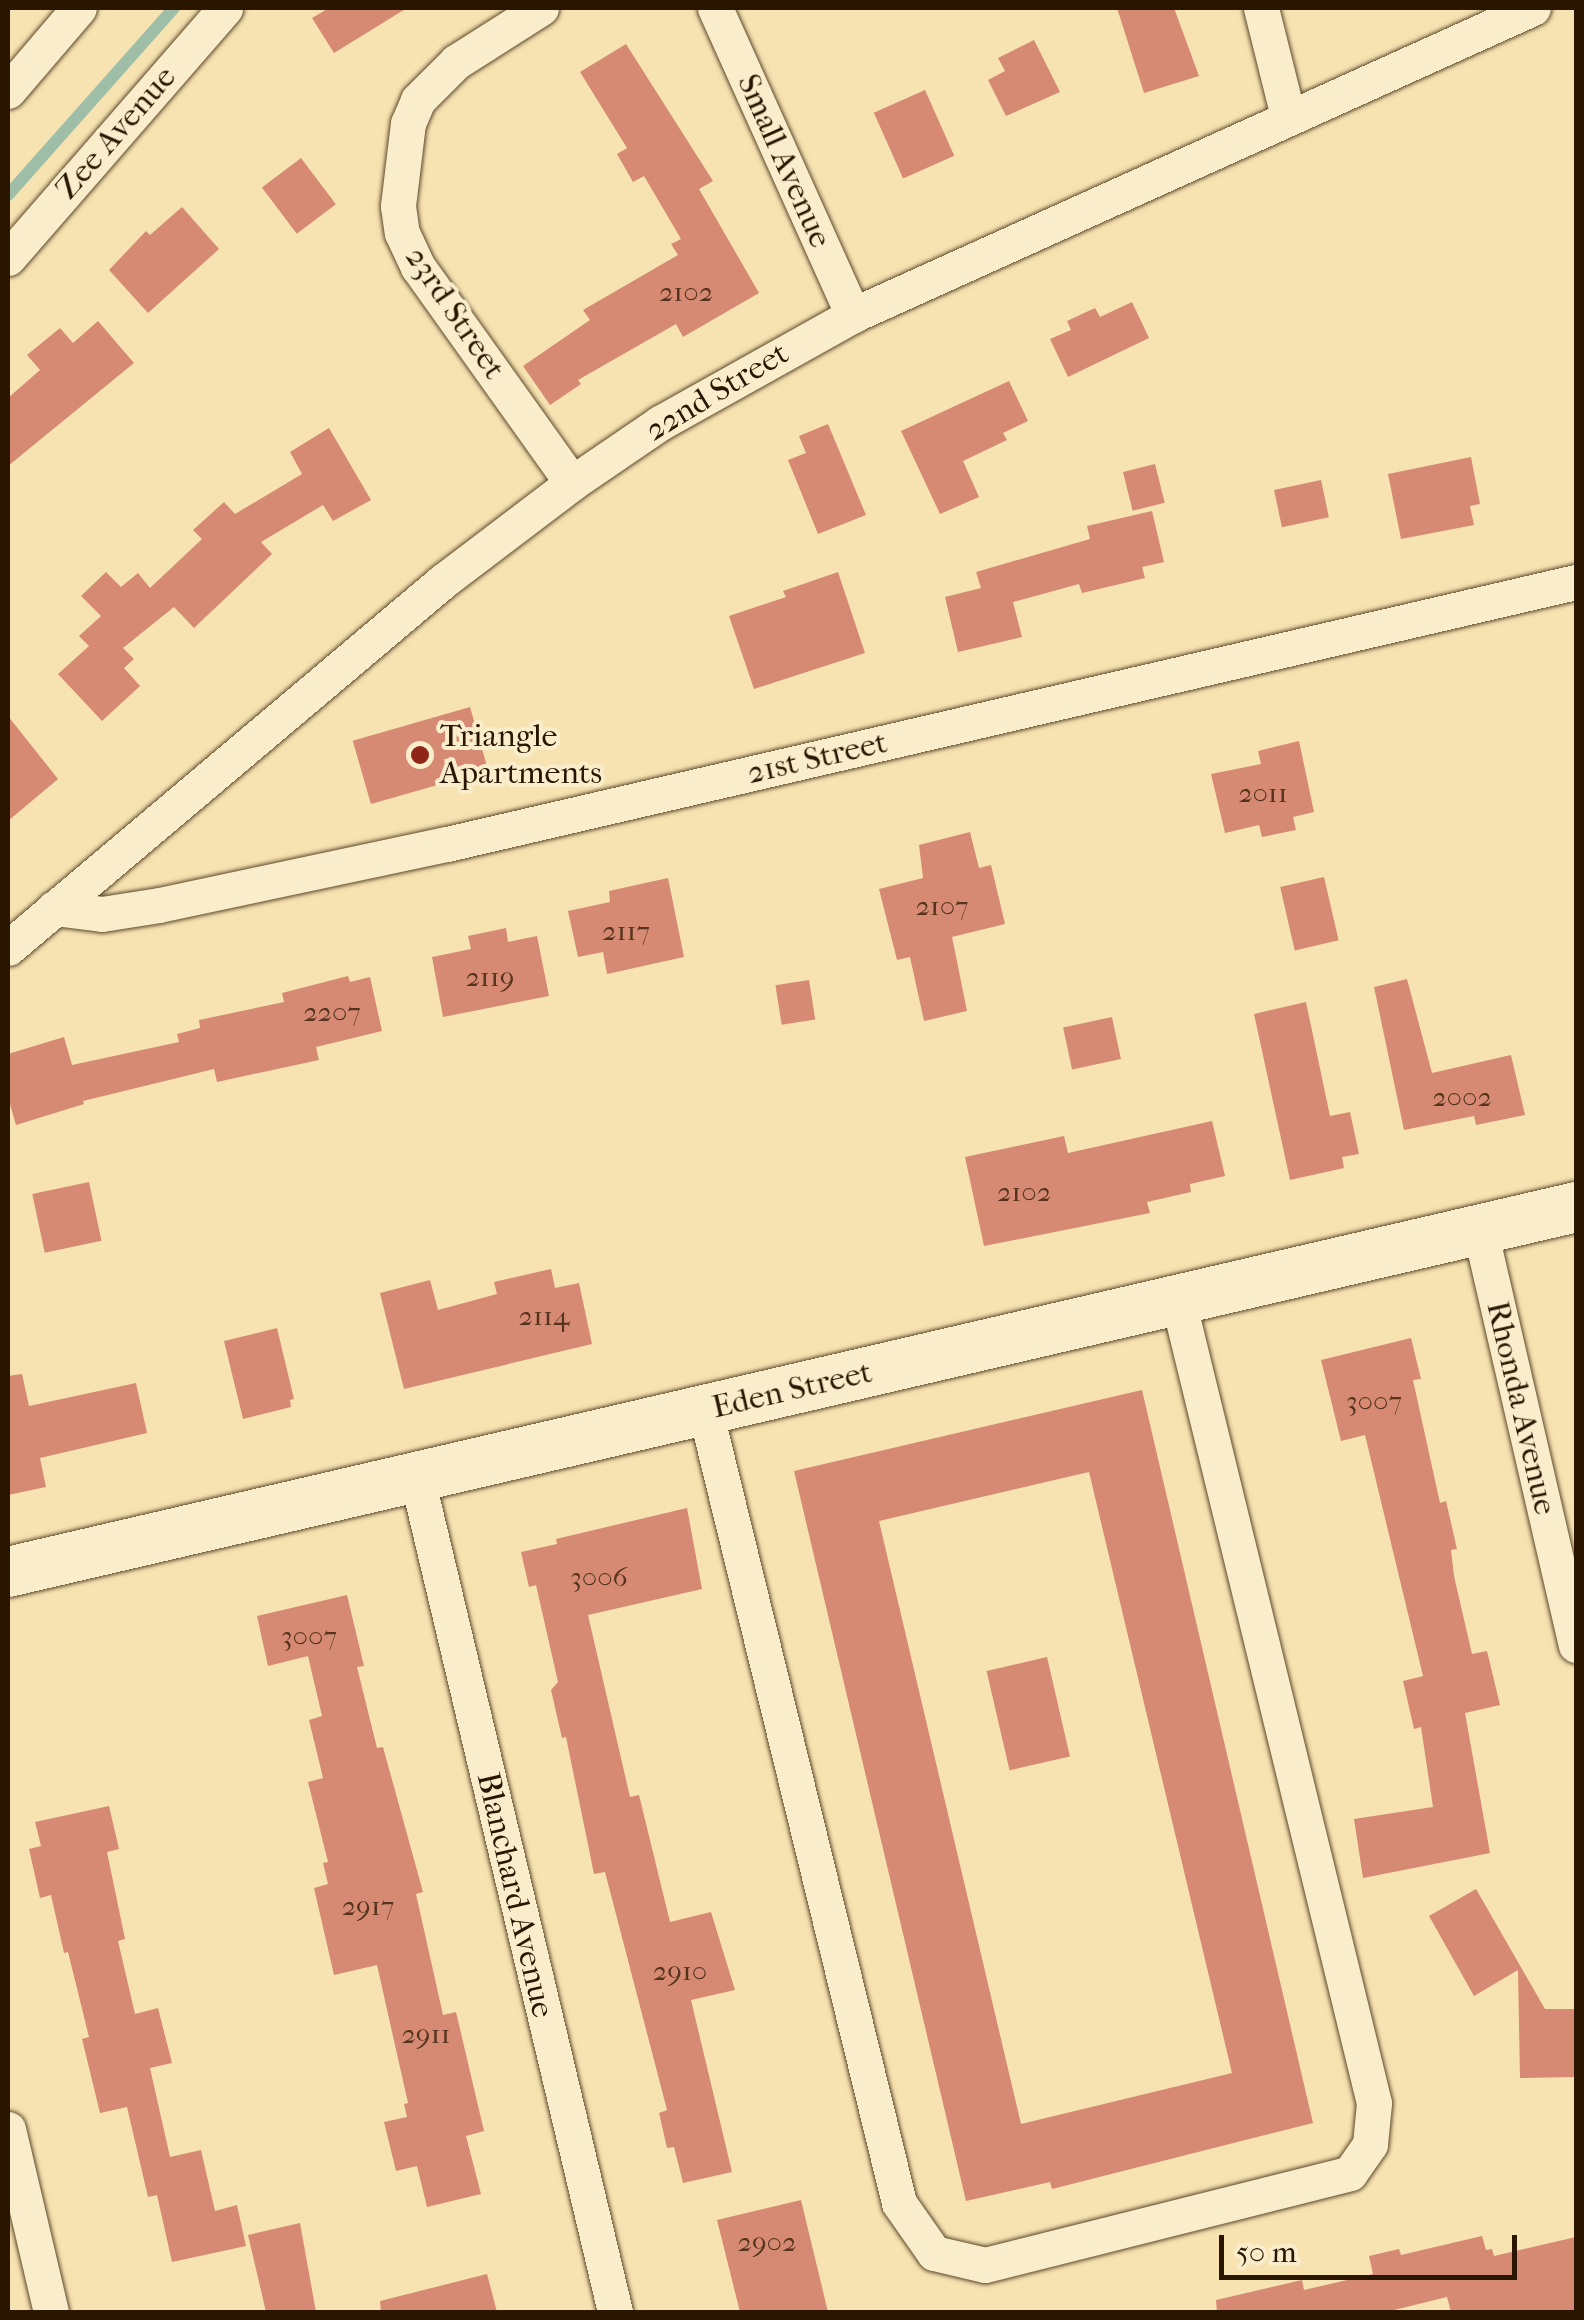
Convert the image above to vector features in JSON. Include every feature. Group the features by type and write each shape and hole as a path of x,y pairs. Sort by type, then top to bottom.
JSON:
{"street":[{"path":"8,91 79,8"},
{"name":"Zee Avenue","path":"8,258 225,8"},
{"name":"23rd Street","path":"541,8 456,62 418,100 408,123 398,206 402,233 418,266 572,483"},
{"name":"Small Avenue","path":"715,8 853,315"},
{"path":"1261,8 1288,116"},
{"name":"22nd Street","path":"8,948 428,594 572,483 660,424 853,315 1533,8"},
{"name":"21st Street","path":"54,908 102,914 274,881 1576,582"},
{"name":"Eden Street","path":"8,1572 1576,1208"},
{"name":"Rhonda Avenue","path":"1480,1230 1576,1646"},
{"path":"706,1410 900,2203 934,2252 985,2265 1350,2173 1370,2144 1374,2102 1178,1300"},
{"name":"Blanchard Avenue","path":"416,1478 615,2312"},
{"path":"8,2128 52,2312"}],"building":[{"path":"329,8 407,8 334,53 312,18"},
{"path":"1117,8 1174,8 1199,76 1144,93"},
{"path":"1034,40 1060,92 1006,116 988,80 1005,71 998,58"},
{"path":"626,44 713,181 699,189 759,293 683,337 676,324 578,380 581,384 550,405 523,366 590,320 583,310 678,255 671,244 681,239 644,176 633,182 617,154 627,148 580,72"},
{"path":"925,90 954,156 903,179 874,113"},
{"path":"301,158 336,204 297,234 262,187"},
{"path":"182,207 219,249 148,313 109,270 146,231 150,235"},
{"path":"1132,302 1149,338 1068,377 1050,339 1071,330 1067,321 1095,308 1100,317"},
{"path":"98,321 134,363 8,466 8,398 40,370 27,355 60,328 73,343"},
{"path":"1009,381 1028,421 1003,433 1007,440 963,461 979,497 940,514 901,431"},
{"path":"828,424 866,515 818,534 788,460 806,453 799,436"},
{"path":"329,428 371,500 333,521 323,505 261,542 272,554 194,628 174,607 123,648 134,659 124,668 140,686 102,721 58,674 89,646 79,636 101,616 81,596 106,572 121,587 138,573 150,588 202,539 193,530 224,502 235,514 302,474 290,452"},
{"path":"1471,457 1480,504 1470,506 1474,525 1401,539 1388,474"},
{"path":"1155,464 1165,503 1133,511 1123,472"},
{"path":"1321,480 1329,517 1282,527 1274,490"},
{"path":"1152,511 1164,562 1142,567 1145,578 1082,593 1079,584 1013,602 1022,637 958,652 945,597 981,588 976,572 1090,539 1087,526"},
{"path":"838,572 865,653 754,689 729,616 786,597 783,591"},
{"name":"Triangle Apartments","path":"470,707 488,770 371,804 353,741"},
{"path":"8,716 58,779 8,821"},
{"path":"1299,741 1314,812 1293,817 1296,830 1262,837 1259,825 1225,833 1211,774 1261,764 1258,751"},
{"path":"970,832 979,868 991,865 1005,924 952,937 967,1011 924,1021 910,957 897,960 879,889 923,878 919,845"},
{"path":"1324,877 1339,940 1295,950 1280,887"},
{"path":"668,878 684,957 607,974 603,952 578,957 568,911 610,902 609,891"},
{"path":"506,928 508,942 537,936 549,996 443,1017 432,957 471,949 468,936"},
{"path":"348,976 350,982 370,977 382,1031 316,1047 319,1060 217,1082 214,1069 83,1101 84,1104 16,1125 8,1097 8,1054 64,1037 72,1065 179,1042 177,1034 200,1028 199,1020 284,1002 282,993"},
{"path":"1407,979 1432,1073 1511,1055 1525,1115 1476,1125 1474,1116 1404,1130 1374,987"},
{"path":"809,980 815,1020 782,1025 775,985"},
{"path":"1306,1002 1330,1116 1350,1112 1359,1154 1342,1157 1344,1168 1290,1180 1254,1014"},
{"path":"1112,1017 1121,1059 1072,1069 1063,1027"},
{"path":"1212,1121 1225,1176 1190,1184 1191,1192 1147,1202 1150,1213 984,1246 965,1157 1064,1136 1068,1153"},
{"path":"89,1182 101,1241 45,1253 32,1194"},
{"path":"551,1269 555,1288 579,1283 592,1344 404,1389 380,1293 430,1280 438,1310 497,1294 494,1282"},
{"path":"277,1328 294,1399 290,1400 291,1407 243,1419 224,1341"},
{"path":"1411,1338 1421,1379 1413,1380 1440,1503 1446,1501 1457,1549 1451,1550 1454,1576 1472,1654 1487,1651 1500,1705 1465,1713 1490,1853 1363,1878 1354,1819 1433,1807 1421,1727 1414,1729 1403,1681 1423,1676 1365,1435 1341,1441 1321,1360"},
{"path":"22,1374 29,1406 136,1383 147,1433 40,1458 46,1487 8,1495 8,1376"},
{"path":"1142,1390 1313,2123 1052,2189 1050,2182 966,2201 794,1471","holes":["1089,1472 1232,2073 1021,2124 879,1521"]},
{"path":"687,1508 702,1589 588,1615 630,1797 639,1795 670,1922 711,1912 735,1990 691,2000 732,2172 683,2183 674,2147 667,2148 659,2113 667,2110 605,1872 594,1874 566,1737 562,1738 551,1690 558,1682 536,1585 529,1587 521,1552 557,1544 556,1539"},
{"path":"347,1595 364,1666 357,1667 377,1748 383,1747 423,1892 416,1894 443,2015 456,2012 484,2131 466,2136 481,2194 427,2207 417,2166 396,2171 384,2122 407,2117 404,2104 408,2103 377,1965 334,1975 314,1888 328,1884 323,1863 328,1862 308,1782 323,1778 309,1720 322,1716 308,1656 268,1666 257,1616"},
{"path":"1047,1657 1070,1756 1010,1770 987,1671"},
{"path":"109,1806 119,1849 107,1852 125,1939 118,1941 135,2014 158,2008 172,2063 150,2068 170,2157 201,2150 215,2211 237,2205 246,2246 172,2262 157,2195 148,2197 127,2107 100,2113 82,2039 89,2037 68,1952 64,1953 51,1895 40,1898 29,1849 41,1846 35,1822"},
{"path":"1476,1889 1545,2009 1576,2009 1576,2077 1520,2078 1518,1970 1474,1996 1429,1916"},
{"path":"801,2200 828,2312 740,2312 717,2220"},
{"path":"300,2223 316,2312 266,2312 248,2235"},
{"path":"1482,2236 1486,2250 1492,2249 1494,2256 1576,2237 1576,2312 1451,2312 1447,2297 1386,2312 1217,2312 1216,2300 1302,2280 1304,2290 1373,2274 1369,2256 1399,2249 1401,2255"},
{"path":"487,2274 497,2312 381,2312 380,2301"}],"waterway":[{"path":"8,195 174,8"}],"place":[{"name":"Triangle Apartments","path":"420,755"}]}
